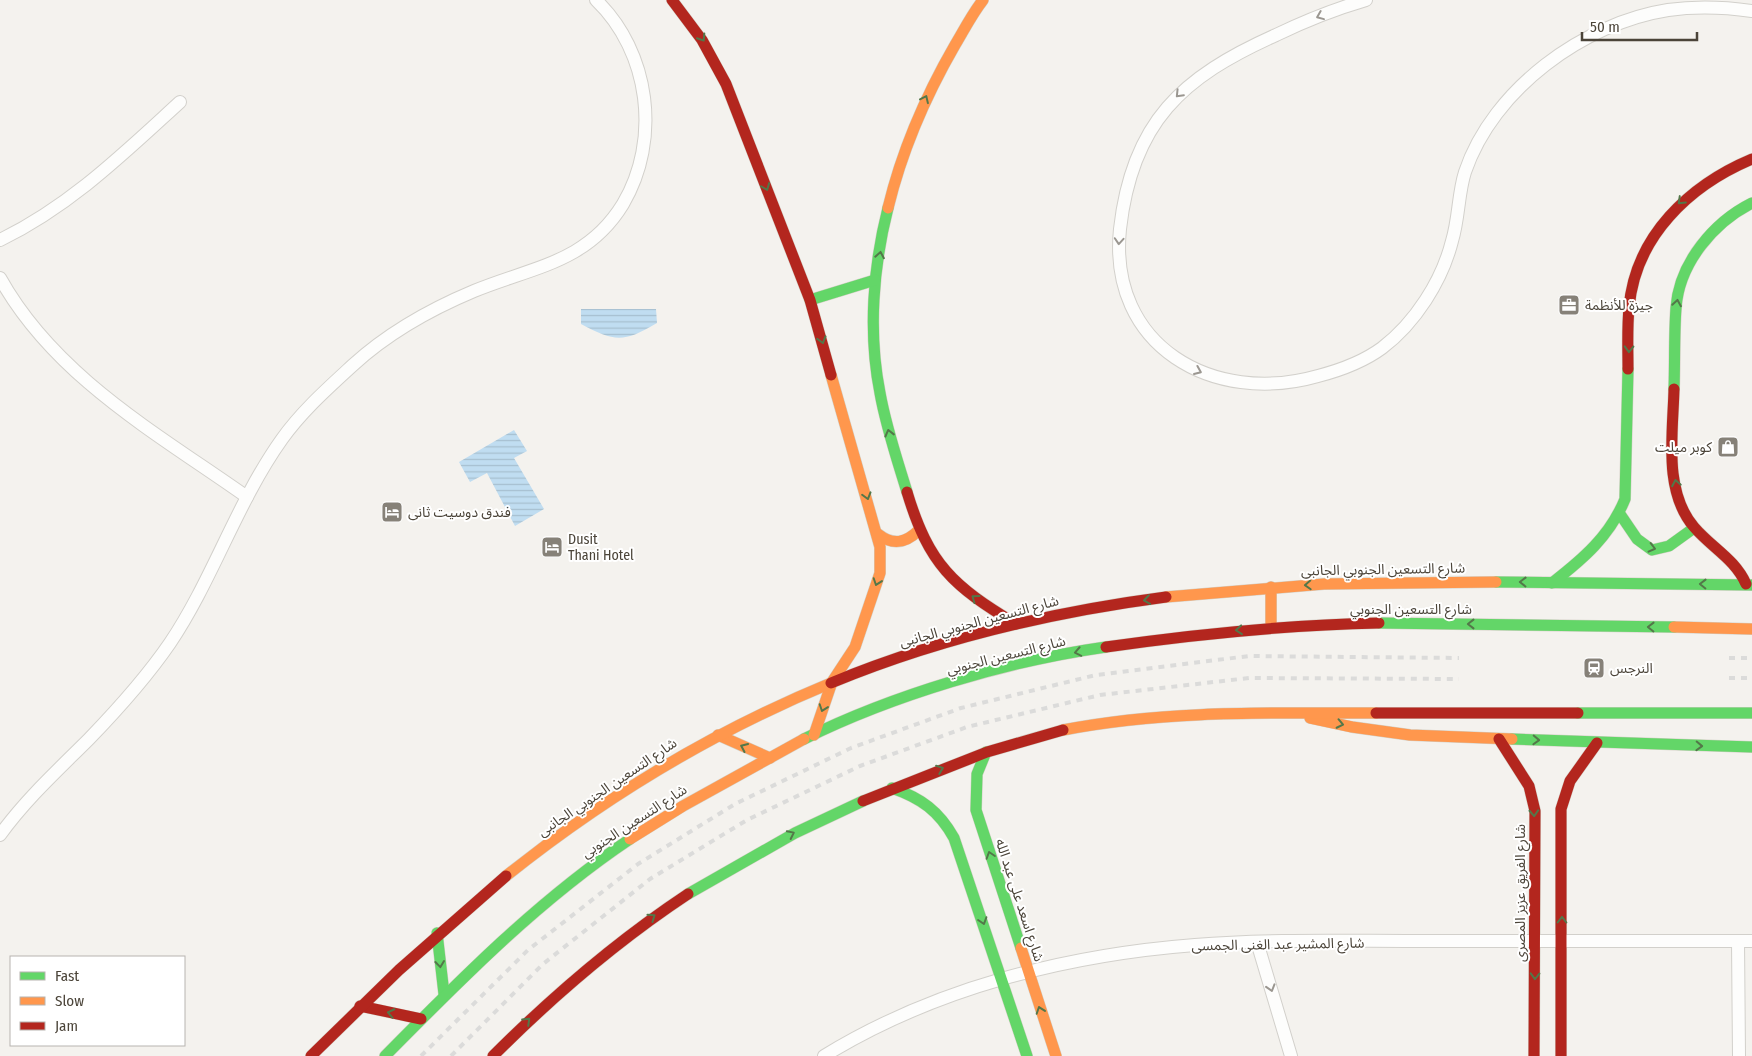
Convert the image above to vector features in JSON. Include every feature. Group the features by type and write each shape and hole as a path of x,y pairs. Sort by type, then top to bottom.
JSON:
{"street":[{"path":"0,835 13,817 118,709 150,670 192,608 248,497 282,439 304,412 370,351 413,321 477,290 543,268 574,254 602,232 623,204 638,172 645,139 646,104 639,70 626,38 606,10 596,0"},
{"path":"672,0 690,20 711,51 726,84 810,300 878,534 880,574 855,647 832,682 814,735"},
{"path":"983,0 943,63 912,127 888,208 875,280 874,339 880,390 889,435 919,530 938,563 959,586 1016,624"},
{"path":"1366,0 1298,25 1214,65 1183,90 1170,104 1153,127 1139,152 1126,191 1119,243 1119,261 1125,292 1138,321 1158,346 1184,365 1234,382 1288,383 1338,371 1369,357 1396,336 1407,324 1432,288 1452,241 1460,190 1472,155 1501,107 1530,77 1584,40 1603,30 1642,16 1689,7 1752,11"},
{"path":"0,240 52,211 84,188 180,102"},
{"path":"1552,583 1603,538 1620,514 1627,484 1630,306 1632,287 1642,257 1658,228 1678,204 1702,182 1730,166 1752,159"},
{"path":"1749,584 1734,562 1694,528 1680,500 1673,459 1676,306 1682,282 1692,259 1706,238 1724,220 1752,203"},
{"path":"0,278 22,312 45,341 96,390 248,497"},
{"path":"810,300 875,280"},
{"path":"1620,514 1638,540 1644,545 1657,550 1674,545 1694,528"},
{"path":"878,534 885,540 894,543 904,542 919,530"},
{"name":"شارع التسعين الجنوبي الجانبى","path":"311,1056 360,1006 437,933 500,881 575,824 645,776 718,735 832,682 925,648 1016,624 1111,605 1271,587 1383,582 1749,584"},
{"path":"1271,587 1271,627"},
{"name":"شارع التسعين الجنوبي","path":"385,1056 444,994 556,895 604,856 702,796 814,735 923,692 1005,668 1093,649 1182,636 1271,627 1420,623 1752,629"},
{"path":"493,1056 525,1022 594,961 678,899 764,848 892,788 986,752 1064,730 1153,717 1209,713 1752,713"},
{"path":"1292,713 1382,732 1597,743 1752,747"},
{"path":"718,735 770,758"},
{"name":"شارع الفريق عزيز المصرى","path":"1499,739 1523,774 1533,797 1536,941 1534,1056"},
{"path":"1561,1056 1563,797 1572,774 1597,743"},
{"name":"شارع اسعد على عبد الله","path":"986,752 977,774 976,810 1056,1056"},
{"path":"892,788 920,798 932,806 942,816 951,831 1027,1056"},
{"path":"437,933 444,994"},
{"path":"1738,941 1739,1056"},
{"name":"شارع المشير عبد الغنى الجمسى","path":"828,1055 912,1012 1001,979 1027,971 1139,950 1257,942 1752,941"},
{"path":"1257,942 1291,1056"},
{"path":"360,1006 421,1019"}],"water":[{"path":"581,309 656,309 657,323 627,337 611,337 581,324"},
{"path":"514,430 527,451 514,458 544,509 515,526 487,473 470,482 459,462"}],"railway":[{"path":"421,1056 528,950 638,864 735,804 851,748 961,708 1096,675 1249,656 1459,658"},
{"path":"1729,658 1752,658"},
{"path":"451,1056 543,964 650,879 747,820 860,766 967,727 1100,695 1249,678 1459,679"},
{"path":"1729,678 1752,678"}],"traffic: fast":[{"path":"1674,389 1676,308 1684,275 1691,260 1712,233 1738,211 1752,203"},
{"path":"888,208 876,277 873,324 874,347 882,406 907,492"},
{"path":"810,300 875,280"},
{"path":"1552,583 1585,556 1603,536 1612,524 1625,499 1628,369"},
{"path":"1620,514 1637,539 1652,550 1669,546 1694,528"},
{"path":"1496,582 1752,585"},
{"path":"1379,623 1674,627"},
{"path":"804,739 875,708 951,682 1030,661 1106,647"},
{"path":"1578,713 1752,713"},
{"path":"1512,739 1752,747"},
{"path":"986,752 977,774 976,810 1021,948"},
{"path":"892,788 912,796 928,807 942,820 954,838 1027,1056"},
{"path":"688,894 795,833 863,801"},
{"path":"385,1056 502,941 564,888 630,839"},
{"path":"437,933 444,994"}],"traffic: slow":[{"path":"888,208 900,165 924,104 955,45 983,0"},
{"path":"814,735 832,682 855,647 880,573 880,547 831,375"},
{"path":"878,534 889,540 899,541 909,538 919,530"},
{"path":"1166,597 1324,584 1496,582"},
{"path":"1271,587 1271,627"},
{"path":"1674,627 1752,629"},
{"path":"506,876 582,819 661,768 744,723 831,683"},
{"path":"1063,730 1141,719 1180,716 1258,713 1376,713"},
{"path":"1310,718 1352,727 1410,735 1512,739"},
{"path":"718,735 770,758"},
{"path":"630,839 683,806 804,739"},
{"path":"1021,948 1056,1056"}],"traffic: jam":[{"path":"672,0 702,40 726,84 810,300 831,375"},
{"path":"1628,369 1628,316 1633,282 1642,258 1654,236 1670,216 1707,183 1752,159"},
{"path":"1674,389 1672,461 1674,479 1684,513 1694,527 1736,568 1746,584"},
{"path":"907,492 924,538 946,571 975,598 1016,624"},
{"path":"831,683 912,653 996,629 1080,611 1166,597"},
{"path":"1106,647 1242,631 1379,623"},
{"path":"1376,713 1578,713"},
{"path":"863,801 987,752 1063,730"},
{"path":"1499,739 1529,786 1535,811 1534,1056"},
{"path":"1561,1056 1561,809 1570,781 1597,743"},
{"path":"311,1056 399,970 506,876"},
{"path":"493,1056 586,970 688,894"},
{"path":"360,1006 421,1019"}],"place":[{"name":"جيزة للأنظمة","path":"1569,305"},
{"name":"كوبر ميلت","path":"1728,447"},
{"name":"فندق دوسيت ثانى","path":"392,512"},
{"name":"Dusit Thani Hotel","path":"552,547"},
{"name":"النرجس","path":"1594,668"}]}
